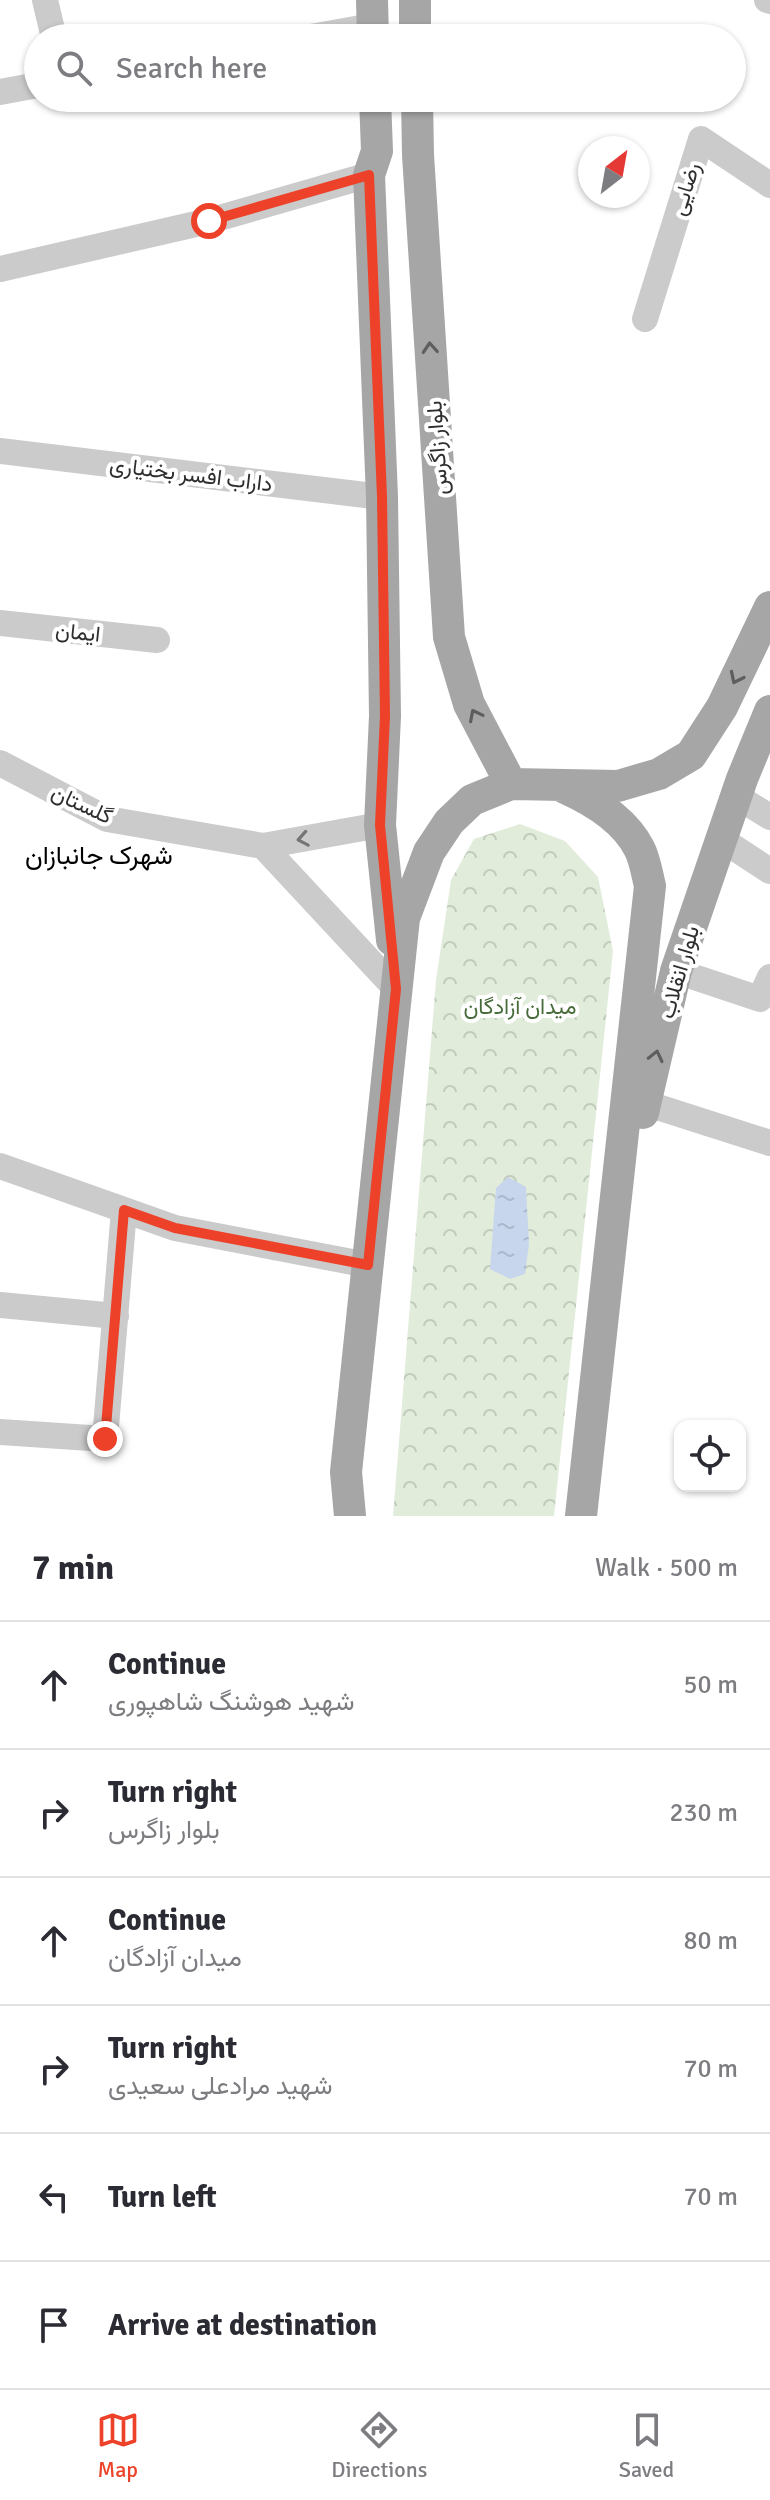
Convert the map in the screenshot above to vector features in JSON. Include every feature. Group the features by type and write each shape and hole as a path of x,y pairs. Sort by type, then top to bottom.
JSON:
{"main road":[{"path":"415,0 415,24"},
{"path":"376,112 377,151 369,175 382,497 385,716 380,825 396,989"},
{"name":"بلوار زاگرس","path":"417,112 449,637 469,704 511,784"},
{"path":"350,1516 346,1472 404,918 429,852 449,822 472,800 511,784 618,786 659,774 691,755 722,707 770,607"},
{"name":"بلوار انقلاب","path":"612,1240 676,971 739,787 770,711"},
{"path":"555,783 587,798 618,821 640,850 650,886 581,1516"},
{"path":"327,1516 346,1472"}],"street":[{"path":"45,0 51,24"},
{"path":"0,92 24,88"},
{"name":"رضایی","path":"645,319 701,139 770,185"},
{"path":"0,269 209,221 369,175"},
{"name":"داراب افسر بختیاری","path":"0,451 382,497"},
{"name":"ایمان","path":"0,623 157,640"},
{"name":"گلستان","path":"0,763 107,819 263,846 380,825"},
{"path":"739,787 770,797"},
{"path":"739,787 770,817"},
{"path":"721,839 769,867"},
{"path":"263,846 396,989"},
{"path":"676,971 760,999 770,977"},
{"path":"645,1103 770,1143"},
{"path":"0,1166 175,1228 368,1265"},
{"path":"0,1432 105,1439 124,1210"},
{"path":"0,1305 116,1316"}],"green space":[{"name":"میدان آزادگان","path":"520,824 565,841 598,877 613,951 554,1516 393,1516 436,980 451,880 474,839"}],"water":[{"path":"508,1177 526,1187 529,1244 525,1274 510,1279 490,1269 496,1188"}],"district":[{"name":"شهرک جانبازان","path":"99,856"}],"route":[{"path":"105,1439 124,1210 175,1228 368,1265 396,989 380,825 385,716 382,497 369,175 209,221"}]}
